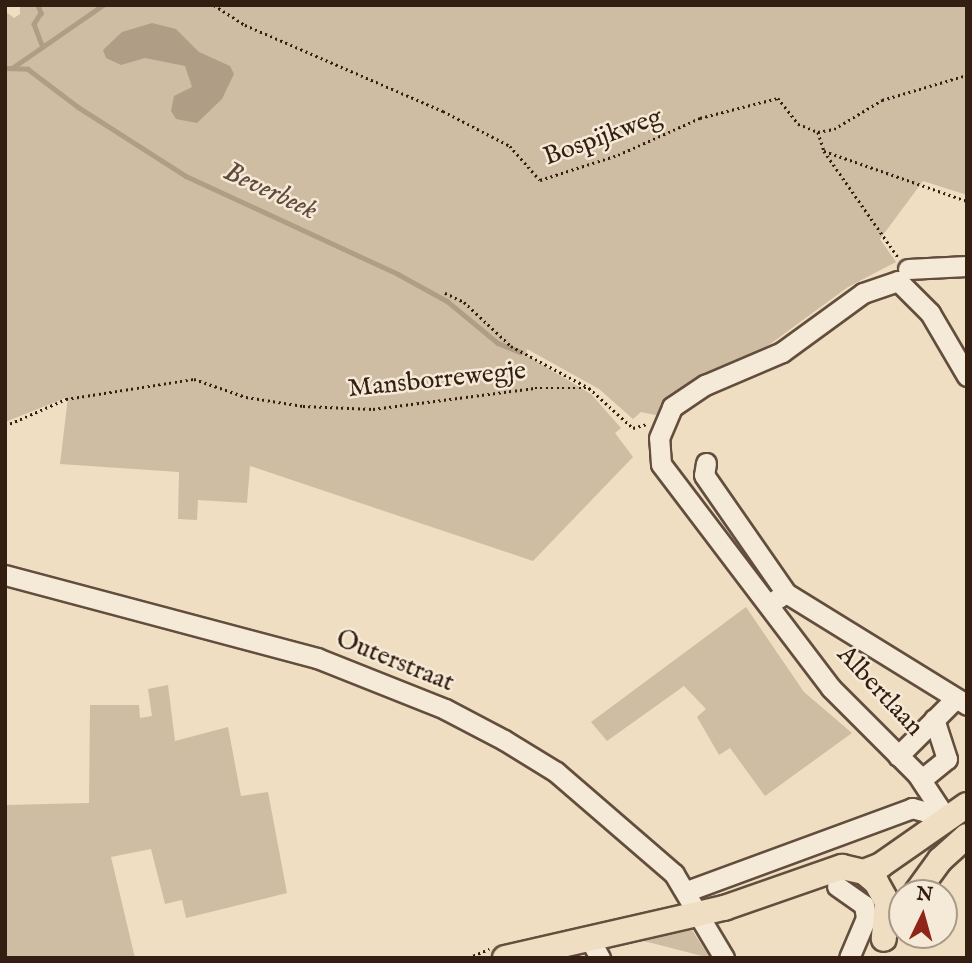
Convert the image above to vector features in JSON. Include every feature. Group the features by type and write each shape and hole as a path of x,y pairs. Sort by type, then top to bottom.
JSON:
{"main road":[{"path":"863,872 881,865 967,804"},
{"path":"926,879 940,860 967,836"},
{"path":"505,958 594,948 842,867 863,872 876,882 887,902 880,949"}],"street":[{"path":"908,269 960,265"},
{"path":"898,755 934,719 961,702 778,599 660,464 664,418 672,407 705,385 782,352 863,293 898,281 930,313 967,376"},
{"path":"706,463 704,475 778,599"},
{"name":"Outerstraat","path":"5,575 317,658 445,709 556,772 654,853 687,891 724,958"},
{"name":"Albertlaan","path":"778,599 831,688 922,779 946,818"},
{"path":"922,779 947,759 934,719"},
{"path":"687,891 912,808 946,818"},
{"path":"837,886 864,905 866,918 849,958"}],"path":[{"name":"Bospijkweg","path":"214,5 245,25 443,111 499,140 540,180 618,155 700,118 778,98 798,124 818,132"},
{"path":"908,269 824,151 818,132 834,129 882,100 967,75"},
{"path":"824,151 967,201"},
{"path":"446,293 464,302 511,346 589,388 633,428 664,418"},
{"name":"Mansborrewegje","path":"5,426 66,399 194,379 246,397 303,406 373,409 535,388 589,388"}],"shaded area":[{"path":"20,5 967,5 967,195 923,181 880,239 896,262 848,287 669,418 641,412 633,419 599,389 527,349 526,355 591,394 621,428 615,433 633,457 533,561 250,466 247,503 198,500 197,520 178,519 179,472 60,464 68,397 5,422 5,11 14,18 20,14"},
{"path":"152,23 176,29 199,52 230,66 234,74 222,99 197,123 176,119 171,111 174,96 192,87 185,66 145,58 121,65 106,58 103,50 122,32"},
{"path":"746,607 804,692 852,733 765,796 730,748 719,755 697,717 706,709 684,686 607,741 591,722"},
{"path":"168,685 175,741 228,727 241,796 268,792 287,893 186,918 182,900 165,904 151,849 111,857 135,958 5,958 5,805 89,803 90,705 139,705 140,718 152,716 148,689"},
{"path":"692,930 710,958 640,940"}],"waterway":[{"path":"38,5 41,13 34,24 42,45"},
{"path":"12,68 103,5"},
{"name":"Beverbeek","path":"5,68 28,69 78,107 186,176 398,274 447,301 498,343 520,352"}]}
